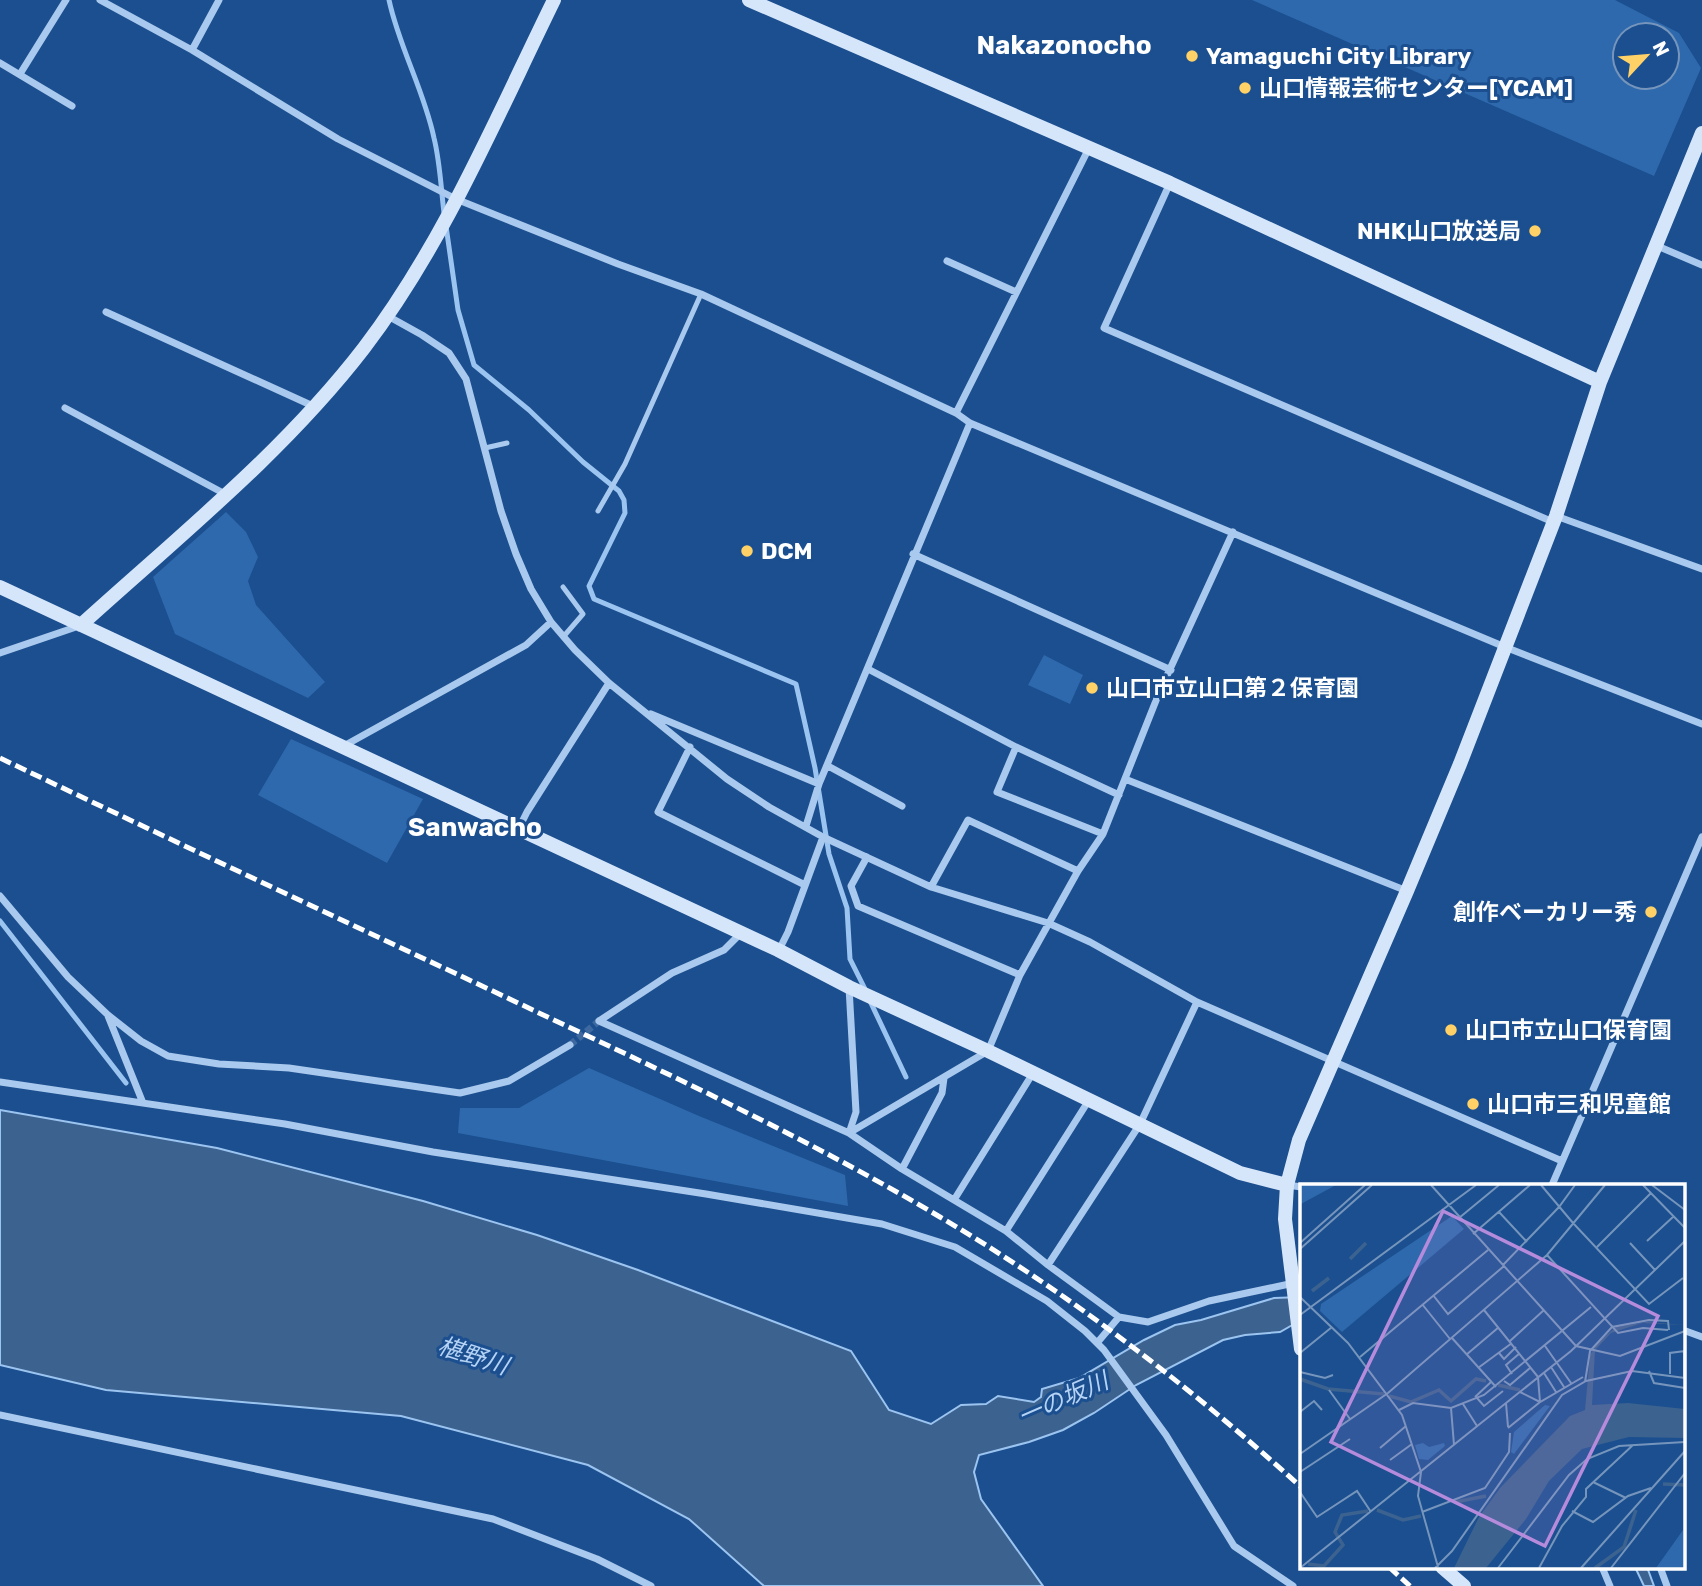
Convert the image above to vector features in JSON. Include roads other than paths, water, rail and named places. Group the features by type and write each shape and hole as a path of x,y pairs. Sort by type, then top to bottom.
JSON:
{"street":[{"path":"20,74 66,0"},
{"path":"100,0 192,50 338,139 456,199 701,294 956,413 970,423 1505,647 1702,724"},
{"path":"192,50 219,0"},
{"path":"0,653 81,625 225,494 313,406 364,347 425,258 554,0"},
{"path":"749,0 1170,183 1600,383"},
{"path":"0,63 72,106"},
{"path":"1300,1332 1297,1285 1285,1219 1294,1186 1299,1140 1407,891 1505,647 1555,519 1600,383 1654,245 1702,133"},
{"path":"956,413 1089,147"},
{"path":"1170,183 1104,328 1555,519 1702,569"},
{"path":"1654,245 1702,265"},
{"path":"947,261 1016,292"},
{"path":"106,312 313,406"},
{"path":"386,315 449,353 466,379 501,511 516,554 531,589 551,622 609,683 748,793 823,836 931,887 1048,923 1090,942 1197,1002 1562,1160"},
{"path":"65,408 225,494"},
{"path":"806,826 819,783 970,423"},
{"path":"849,1133 988,1051 1020,975 1077,871 1103,834 1159,693 1233,532"},
{"path":"913,555 1171,670"},
{"path":"0,587 778,950 849,987 1240,1173 1294,1186"},
{"path":"341,747 526,645 551,622"},
{"path":"867,668 1016,747 1119,795"},
{"path":"519,828 609,683"},
{"path":"641,710 819,783"},
{"path":"690,747 658,812 803,884"},
{"path":"1016,747 997,792 1103,834"},
{"path":"828,766 902,806"},
{"path":"1125,779 1407,891"},
{"path":"931,887 968,820 1077,871"},
{"path":"778,950 788,932 803,884 823,836"},
{"path":"1552,1184 1702,837"},
{"path":"867,857 851,887 858,906 1020,975"},
{"path":"0,896 68,977 108,1015 141,1041 168,1056 219,1064 289,1068 460,1093 509,1081 570,1045"},
{"path":"741,933 724,950 672,974 600,1021 849,1133 902,1169 1006,1231 1119,1317 1148,1322 1209,1301 1297,1285"},
{"path":"849,987 856,1112 849,1133"},
{"path":"1048,1265 1140,1124 1197,1002"},
{"path":"108,1015 143,1103"},
{"path":"954,1200 1033,1073"},
{"path":"902,1169 942,1093 944,1078"},
{"path":"0,1082 285,1124 433,1152 882,1224 955,1247 1047,1301 1104,1350 1166,1435 1234,1546 1293,1586"},
{"path":"1006,1231 1089,1100"},
{"path":"1097,1343 1119,1317"},
{"path":"1684,1330 1702,1337"},
{"path":"0,1415 493,1519 597,1559 651,1586"},
{"path":"1443,1568 1464,1586"},
{"path":"1602,1568 1609,1586"},
{"path":"1660,1568 1667,1586"}],"lane":[{"path":"598,511 625,464 701,294"},
{"path":"485,449 507,443"},
{"path":"563,587 583,614 564,636"}],"water":[{"path":"0,1110 217,1148 423,1201 537,1235 638,1270 851,1351 889,1410 931,1424 961,1405 986,1404 998,1396 1034,1402 1041,1397 1042,1389 1079,1378 1175,1325 1274,1298 1300,1297 1300,1321 1280,1332 1223,1340 1136,1385 1063,1430 979,1455 974,1472 981,1499 1043,1586 764,1586 689,1519 588,1465 401,1416 106,1390 0,1365"},
{"path":"1635,1568 1647,1568 1654,1586 1644,1586"}],"waterway":[{"path":"389,0 430,120 438,156 444,213"},
{"path":"446,226 458,310 474,365 529,410 583,462 619,491 624,500 625,513 589,586 594,599 796,684 815,768 829,854 847,908 850,959 865,989"},
{"path":"0,921 126,1083"},
{"path":"870,1001 906,1077"}],"tunnel":[{"path":"570,1045 599,1021"}],"railway":[{"path":"0,758 665,1073 776,1127 886,1186 988,1246 1081,1309 1172,1378 1300,1486"},
{"path":"1390,1568 1410,1586"}],"place":[{"name":"Yamaguchi City Library","path":"1192,56"},
{"name":"山口情報芸術センター[YCAM]","path":"1245,88"},
{"name":"NHK山口放送局","path":"1535,231"},
{"name":"DCM","path":"747,551"},
{"name":"山口市立山口第２保育園","path":"1092,688"},
{"name":"創作ベーカリー秀","path":"1651,912"},
{"name":"山口市立山口保育園","path":"1451,1030"},
{"name":"山口市三和児童館","path":"1473,1104"}],"district":[{"name":"Nakazonocho","path":"1064,45"},
{"name":"Sanwacho","path":"475,827"}],"water label":[{"name":"椹野川","path":"473,1356"},
{"name":"一の坂川","path":"1063,1399"}]}
